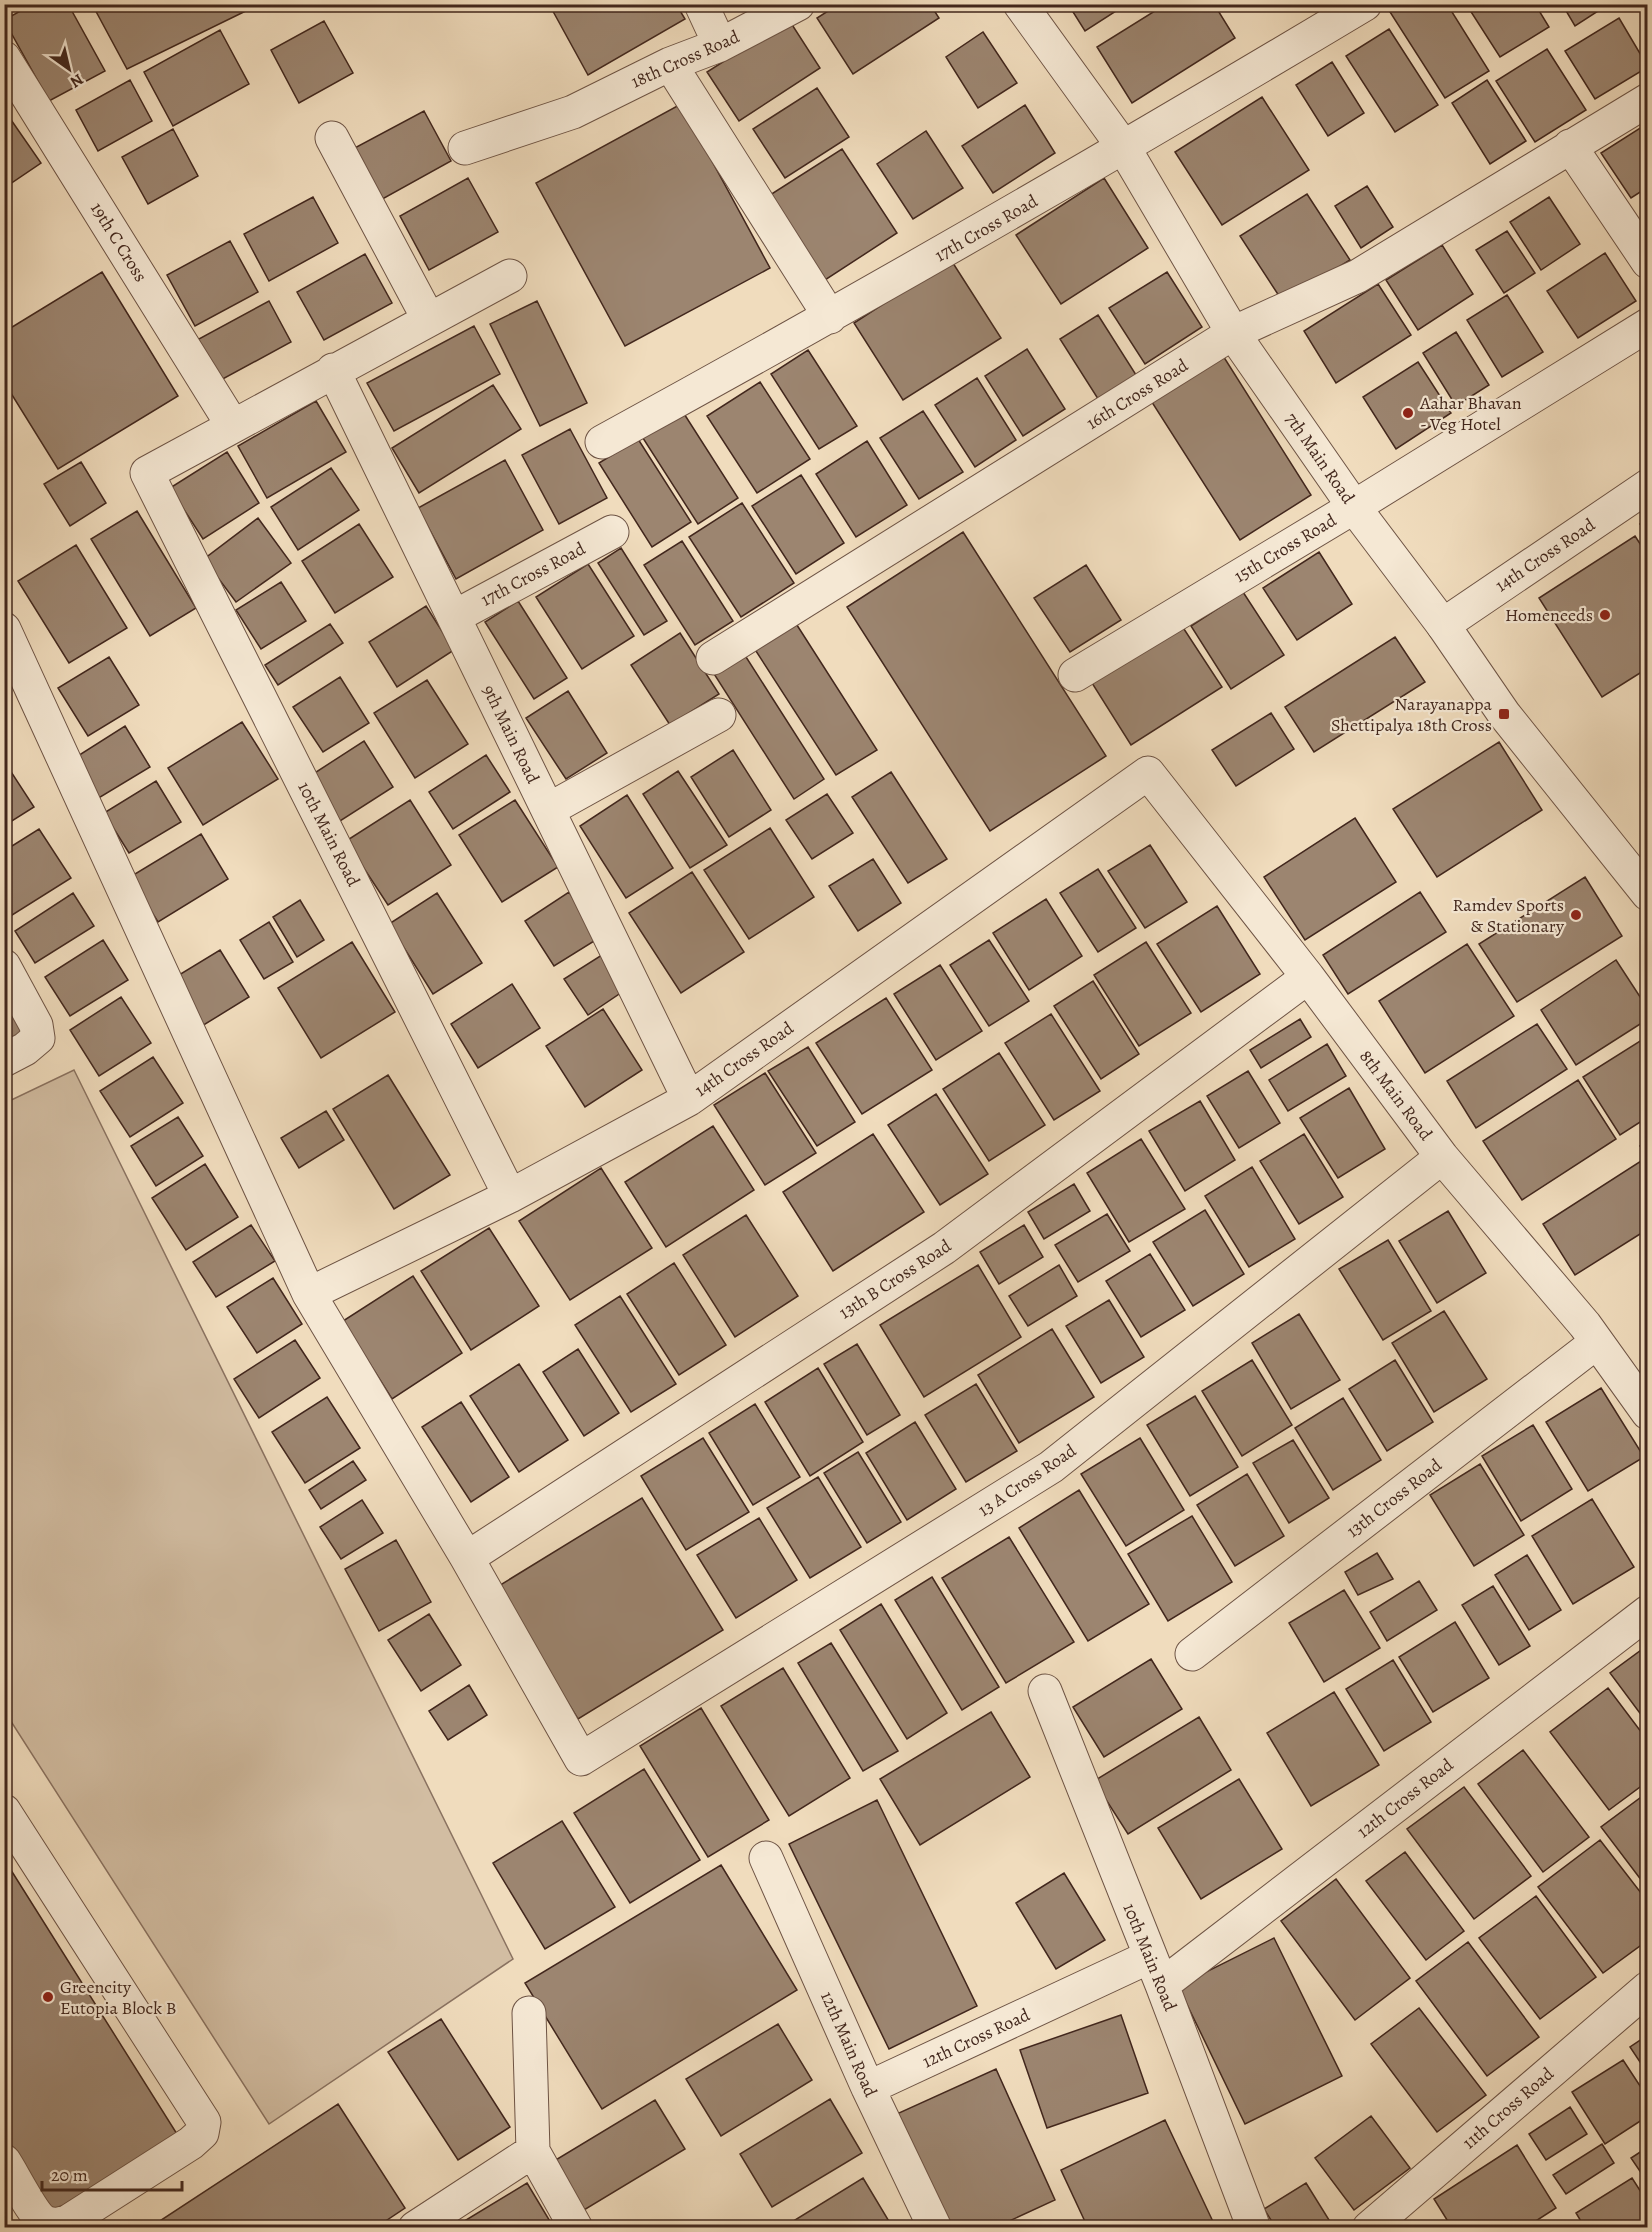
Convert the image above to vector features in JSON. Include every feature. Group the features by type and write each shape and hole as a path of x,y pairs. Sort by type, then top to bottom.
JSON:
{"street":[{"path":"701,4 720,45"},
{"name":"18th Cross Road","path":"465,148 573,112 670,64 720,45 798,4"},
{"name":"7th Main Road","path":"1020,4 1124,148 1233,333 1354,507 1443,625 1504,714 1647,894"},
{"name":"17th Cross Road","path":"602,442 830,317 1124,148 1365,4"},
{"name":"19th C Cross","path":"4,58 233,426"},
{"path":"670,64 830,317"},
{"name":"16th Cross Road","path":"713,658 1233,333 1358,276 1647,100"},
{"path":"332,138 428,318"},
{"path":"1570,146 1647,262"},
{"path":"233,426 428,318 510,276"},
{"name":"15th Cross Road","path":"1075,675 1354,507 1647,325"},
{"name":"9th Main Road","path":"333,370 689,1099"},
{"name":"10th Main Road","path":"233,426 147,473 510,1196"},
{"name":"14th Cross Road","path":"1443,625 1647,486"},
{"name":"17th Cross Road","path":"454,617 612,532"},
{"path":"4,629 309,1294 467,1558"},
{"path":"548,810 719,715"},
{"name":"14th Cross Road","path":"309,1294 510,1196 689,1099 1148,772"},
{"name":"8th Main Road","path":"1148,772 1308,977 1442,1156 1597,1342 1647,1413"},
{"path":"4,966 36,1025 38,1038 25,1049 4,1060"},
{"name":"13th B Cross Road","path":"467,1558 944,1248 1308,977"},
{"name":"13 A Cross Road","path":"467,1558 581,1759 1051,1467 1442,1156"},
{"name":"13th Cross Road","path":"1192,1654 1597,1342"},
{"name":"12th Cross Road","path":"868,2088 1156,1971 1647,1612"},
{"name":"10th Main Road","path":"1045,1691 1156,1971 1252,2223"},
{"path":"4,1811 204,2122 202,2133 191,2143 69,2221 58,2225 44,2222 37,2214 4,2161"},
{"name":"12th Main Road","path":"766,1858 868,2088 935,2228"},
{"name":"11th Cross Road","path":"1369,2228 1647,1988"},
{"path":"529,2013 533,2151 576,2228"},
{"path":"415,2228 533,2151"}],"shaded area":[{"path":"74,1070 513,1959 269,2124 5,1712 5,1103"}],"building":[{"path":"33,4 68,4 105,71 49,101 4,20"},
{"path":"92,4 251,4 254,7 127,69"},
{"path":"549,4 676,4 685,19 588,75"},
{"path":"839,4 930,4 939,18 853,74 817,18"},
{"path":"1068,4 1127,4 1085,31"},
{"path":"1166,4 1214,4 1235,38 1132,103 1097,47"},
{"path":"1402,4 1447,4 1489,71 1445,98 1390,12"},
{"path":"1466,4 1535,4 1549,27 1500,57"},
{"path":"1562,4 1609,4 1575,26"},
{"path":"1648,4 1648,20 1638,6"},
{"path":"1619,18 1648,67 1595,99 1565,51"},
{"path":"789,20 820,68 739,121 707,72"},
{"path":"324,21 353,73 299,103 271,50"},
{"path":"1389,29 1438,105 1395,132 1346,56"},
{"path":"220,30 249,84 173,126 144,72"},
{"path":"983,32 1017,83 978,108 946,57"},
{"path":"1547,49 1586,110 1535,142 1496,81"},
{"path":"1332,62 1364,113 1328,136 1296,85"},
{"path":"130,80 152,121 98,151 76,110"},
{"path":"1487,80 1526,141 1490,164 1452,103"},
{"path":"817,88 849,137 785,178 753,129"},
{"path":"1262,97 1309,170 1222,225 1175,152"},
{"path":"681,104 770,268 625,346 536,183"},
{"path":"1025,105 1055,153 993,193 962,146"},
{"path":"424,111 451,161 377,202 349,151"},
{"path":"7,114 41,163 4,188 4,116"},
{"path":"1648,123 1648,187 1631,198 1601,153"},
{"path":"173,129 198,176 148,204 122,157"},
{"path":"926,131 963,188 913,219 877,164"},
{"path":"842,149 897,233 825,280 770,195"},
{"path":"468,178 498,232 429,270 400,216"},
{"path":"1104,178 1148,248 1061,304 1016,235"},
{"path":"1367,186 1393,227 1361,248 1335,206"},
{"path":"1307,194 1350,260 1283,302 1240,236"},
{"path":"313,197 338,243 269,281 244,234"},
{"path":"1549,197 1580,244 1541,270 1510,222"},
{"path":"1648,202 1648,217 1641,206"},
{"path":"1507,231 1535,273 1504,293 1476,250"},
{"path":"230,241 258,292 195,326 167,275"},
{"path":"1442,245 1473,294 1418,330 1386,280"},
{"path":"1605,253 1636,301 1578,338 1547,291"},
{"path":"365,254 392,303 324,340 297,292"},
{"path":"951,260 1001,338 903,400 854,323"},
{"path":"102,272 178,396 58,469 4,382 4,332"},
{"path":"1167,272 1202,327 1145,364 1109,308"},
{"path":"1378,284 1411,335 1336,383 1304,331"},
{"path":"1507,295 1543,352 1502,377 1467,320"},
{"path":"269,301 291,342 219,381 197,340"},
{"path":"537,301 587,403 540,426 490,324"},
{"path":"1098,315 1138,378 1100,402 1060,339"},
{"path":"474,326 500,374 394,431 367,383"},
{"path":"1456,332 1489,385 1456,406 1423,353"},
{"path":"1027,349 1065,409 1023,436 985,376"},
{"path":"808,350 857,426 819,449 771,374"},
{"path":"1220,351 1311,495 1240,540 1148,396"},
{"path":"1418,362 1451,413 1396,449 1363,397"},
{"path":"977,378 1016,440 975,467 935,405"},
{"path":"760,382 810,459 757,493 707,416"},
{"path":"493,385 521,429 419,493 392,448"},
{"path":"316,401 346,452 267,498 238,446"},
{"path":"681,409 738,498 698,524 641,435"},
{"path":"923,411 963,472 919,499 880,438"},
{"path":"570,429 607,498 559,524 522,455"},
{"path":"638,439 691,522 652,547 599,463"},
{"path":"867,441 907,505 856,537 816,474"},
{"path":"227,452 259,503 203,539 170,488"},
{"path":"505,460 543,530 456,579 418,508"},
{"path":"81,462 106,503 70,526 44,484"},
{"path":"331,468 359,510 298,550 271,507"},
{"path":"801,475 844,543 796,574 752,506"},
{"path":"742,503 794,583 741,617 689,537"},
{"path":"137,511 196,608 150,636 91,539"},
{"path":"258,518 291,563 236,602 204,559"},
{"path":"1648,519 1648,536 1640,524"},
{"path":"359,524 393,577 335,613 302,561"},
{"path":"963,532 1106,756 990,831 847,607"},
{"path":"1635,536 1648,556 1648,668 1602,697 1539,598"},
{"path":"682,541 733,621 695,645 644,565"},
{"path":"76,545 127,628 69,663 18,581"},
{"path":"621,548 667,621 644,635 598,563"},
{"path":"1319,552 1352,604 1297,640 1263,588"},
{"path":"588,564 634,636 582,669 536,597"},
{"path":"1086,565 1121,620 1070,652 1034,598"},
{"path":"281,582 306,621 261,649 236,610"},
{"path":"1243,592 1284,655 1231,689 1191,626"},
{"path":"518,601 567,678 534,699 485,622"},
{"path":"426,606 454,650 397,687 369,642"},
{"path":"795,622 877,750 836,775 754,648"},
{"path":"330,624 343,643 278,685 265,665"},
{"path":"1182,626 1222,687 1131,745 1092,683"},
{"path":"680,633 719,694 670,725 631,665"},
{"path":"1395,637 1425,682 1314,752 1285,707"},
{"path":"739,646 824,779 794,799 709,666"},
{"path":"109,657 139,705 88,736 58,688"},
{"path":"340,677 369,723 323,752 293,707"},
{"path":"427,680 468,744 415,778 374,713"},
{"path":"568,691 607,753 566,779 526,718"},
{"path":"1271,713 1294,749 1236,786 1212,750"},
{"path":"242,722 278,779 203,825 168,768"},
{"path":"125,726 150,767 97,799 73,759"},
{"path":"364,741 393,787 340,821 310,776"},
{"path":"1499,742 1542,810 1437,877 1393,809"},
{"path":"733,750 771,810 729,837 691,777"},
{"path":"486,755 510,792 453,829 429,792"},
{"path":"4,761 34,807 4,826"},
{"path":"678,771 727,845 690,868 643,794"},
{"path":"891,772 947,859 908,883 852,797"},
{"path":"156,781 181,822 129,853 104,813"},
{"path":"827,794 853,833 812,859 786,820"},
{"path":"627,795 673,868 626,898 580,826"},
{"path":"410,800 451,865 388,905 346,841"},
{"path":"515,800 558,867 502,902 459,835"},
{"path":"1355,818 1396,882 1305,940 1264,877"},
{"path":"770,828 814,897 749,939 704,870"},
{"path":"39,829 71,878 9,917 4,910 4,851"},
{"path":"201,834 228,879 158,922 130,877"},
{"path":"1150,845 1187,902 1145,928 1108,871"},
{"path":"873,859 901,903 858,931 829,886"},
{"path":"1098,869 1136,928 1098,952 1060,893"},
{"path":"692,872 744,952 681,993 629,913"},
{"path":"1585,877 1622,936 1517,1002 1479,944"},
{"path":"569,892 599,938 554,966 525,921"},
{"path":"1420,892 1446,932 1348,994 1323,955"},
{"path":"73,893 94,926 35,963 15,931"},
{"path":"437,893 482,963 433,994 389,924"},
{"path":"1046,899 1082,956 1029,990 993,933"},
{"path":"300,900 324,940 297,957 273,917"},
{"path":"1217,906 1260,974 1201,1012 1157,944"},
{"path":"269,922 293,962 264,979 240,940"},
{"path":"103,940 128,980 70,1016 45,977"},
{"path":"989,940 1029,1001 989,1026 950,965"},
{"path":"352,942 395,1012 321,1058 278,988"},
{"path":"1146,942 1191,1013 1139,1046 1094,975"},
{"path":"1467,944 1514,1016 1425,1073 1379,1001"},
{"path":"220,950 249,997 202,1026 174,978"},
{"path":"605,953 628,988 588,1015 564,979"},
{"path":"1616,960 1648,1009 1648,1019 1576,1065 1541,1010"},
{"path":"940,965 982,1031 936,1060 894,994"},
{"path":"1093,981 1139,1054 1101,1079 1054,1006"},
{"path":"512,984 540,1028 478,1068 451,1024"},
{"path":"4,994 29,1039 4,1053"},
{"path":"121,997 151,1043 99,1076 70,1030"},
{"path":"886,998 932,1070 862,1114 816,1043"},
{"path":"603,1009 642,1070 585,1107 546,1046"},
{"path":"1051,1014 1100,1091 1054,1120 1005,1043"},
{"path":"1300,1019 1311,1037 1261,1068 1250,1050"},
{"path":"1537,1024 1567,1069 1476,1128 1447,1081"},
{"path":"1648,1036 1648,1117 1620,1135 1583,1077"},
{"path":"1327,1044 1346,1076 1288,1111 1269,1080"},
{"path":"808,1047 855,1122 817,1146 768,1071"},
{"path":"999,1053 1045,1125 989,1161 943,1089"},
{"path":"153,1057 183,1103 130,1137 100,1091"},
{"path":"1248,1071 1280,1123 1239,1148 1207,1096"},
{"path":"765,1073 816,1153 765,1185 714,1105"},
{"path":"388,1075 450,1175 394,1209 333,1109"},
{"path":"1578,1080 1616,1139 1522,1200 1483,1141"},
{"path":"1349,1088 1385,1149 1338,1178 1300,1118"},
{"path":"936,1094 988,1174 940,1205 888,1125"},
{"path":"1200,1101 1235,1160 1185,1191 1149,1131"},
{"path":"326,1111 344,1140 299,1168 281,1138"},
{"path":"178,1117 203,1156 156,1186 131,1146"},
{"path":"713,1126 754,1190 666,1247 625,1182"},
{"path":"873,1134 924,1212 833,1271 783,1192"},
{"path":"1304,1134 1343,1197 1299,1224 1260,1161"},
{"path":"1141,1139 1185,1209 1129,1242 1087,1173"},
{"path":"1648,1141 1648,1157 1640,1146"},
{"path":"1641,1161 1648,1171 1648,1229 1575,1275 1543,1224"},
{"path":"205,1164 238,1217 186,1250 152,1198"},
{"path":"1252,1167 1295,1239 1249,1267 1205,1196"},
{"path":"601,1168 652,1248 570,1300 519,1221"},
{"path":"1074,1184 1090,1211 1044,1239 1028,1212"},
{"path":"1205,1210 1244,1274 1193,1306 1153,1242"},
{"path":"1448,1211 1486,1273 1437,1303 1399,1241"},
{"path":"1107,1214 1130,1251 1078,1282 1055,1245"},
{"path":"746,1215 798,1296 735,1337 683,1255"},
{"path":"251,1225 275,1261 216,1297 193,1262"},
{"path":"1024,1225 1043,1257 999,1284 980,1252"},
{"path":"489,1228 539,1306 471,1350 421,1271"},
{"path":"1388,1240 1431,1311 1383,1340 1339,1269"},
{"path":"1150,1254 1185,1310 1141,1337 1106,1281"},
{"path":"674,1263 726,1345 679,1375 627,1294"},
{"path":"978,1265 1021,1337 924,1397 880,1325"},
{"path":"1059,1265 1077,1296 1028,1326 1009,1296"},
{"path":"413,1276 462,1353 392,1399 343,1321"},
{"path":"273,1278 302,1324 257,1353 227,1307"},
{"path":"620,1296 676,1384 631,1412 575,1325"},
{"path":"1109,1300 1144,1357 1101,1383 1066,1326"},
{"path":"1444,1311 1487,1379 1434,1412 1392,1343"},
{"path":"1299,1314 1340,1380 1291,1409 1252,1343"},
{"path":"1052,1329 1094,1397 1019,1443 978,1375"},
{"path":"295,1340 320,1378 259,1418 234,1379"},
{"path":"857,1344 900,1415 867,1435 824,1364"},
{"path":"578,1349 619,1413 584,1436 543,1372"},
{"path":"1252,1360 1292,1425 1242,1456 1202,1391"},
{"path":"1395,1360 1433,1422 1387,1451 1349,1389"},
{"path":"519,1364 568,1440 519,1472 470,1396"},
{"path":"818,1368 863,1442 810,1476 765,1402"},
{"path":"976,1384 1017,1451 966,1482 925,1415"},
{"path":"1601,1388 1644,1457 1588,1491 1546,1422"},
{"path":"1195,1396 1238,1467 1190,1496 1147,1425"},
{"path":"327,1397 360,1448 305,1483 272,1432"},
{"path":"1343,1398 1381,1460 1333,1490 1295,1428"},
{"path":"461,1402 509,1477 471,1502 422,1427"},
{"path":"755,1404 800,1477 753,1505 709,1433"},
{"path":"915,1422 956,1489 907,1520 866,1453"},
{"path":"1533,1425 1572,1489 1521,1521 1482,1456"},
{"path":"703,1438 749,1512 686,1550 641,1476"},
{"path":"1140,1438 1184,1510 1126,1546 1081,1474"},
{"path":"1293,1440 1329,1498 1289,1523 1253,1463"},
{"path":"858,1452 901,1522 867,1543 824,1473"},
{"path":"353,1461 366,1480 321,1509 309,1490"},
{"path":"1480,1464 1524,1535 1474,1566 1430,1495"},
{"path":"1247,1474 1284,1536 1235,1566 1197,1505"},
{"path":"818,1477 861,1547 810,1578 767,1508"},
{"path":"1079,1490 1149,1604 1088,1641 1019,1528"},
{"path":"642,1498 723,1630 578,1719 497,1587"},
{"path":"1592,1499 1634,1567 1573,1604 1532,1536"},
{"path":"362,1500 383,1533 341,1559 320,1527"},
{"path":"1192,1516 1232,1582 1168,1621 1128,1554"},
{"path":"759,1518 797,1580 736,1618 697,1555"},
{"path":"1009,1537 1074,1642 1006,1683 942,1578"},
{"path":"396,1540 431,1602 379,1631 345,1569"},
{"path":"1377,1553 1393,1579 1358,1595 1345,1572"},
{"path":"1527,1555 1561,1610 1529,1630 1495,1575"},
{"path":"932,1577 999,1687 962,1710 895,1600"},
{"path":"1419,1581 1437,1610 1387,1641 1370,1612"},
{"path":"1493,1586 1530,1646 1499,1665 1462,1605"},
{"path":"1344,1590 1380,1648 1324,1682 1289,1623"},
{"path":"881,1604 947,1713 907,1739 840,1630"},
{"path":"429,1614 461,1665 421,1691 388,1640"},
{"path":"1455,1622 1489,1678 1433,1712 1399,1657"},
{"path":"831,1643 898,1751 863,1771 798,1663"},
{"path":"1648,1645 1648,1724 1610,1673"},
{"path":"1151,1659 1182,1709 1104,1757 1073,1707"},
{"path":"1393,1660 1431,1722 1384,1751 1346,1689"},
{"path":"783,1668 850,1778 789,1816 721,1706"},
{"path":"469,1685 487,1715 448,1740 429,1711"},
{"path":"1608,1688 1648,1741 1648,1781 1609,1810 1550,1732"},
{"path":"1334,1692 1379,1765 1311,1806 1267,1733"},
{"path":"701,1708 769,1820 708,1857 640,1746"},
{"path":"991,1712 1030,1777 920,1845 880,1779"},
{"path":"1199,1717 1231,1770 1128,1834 1094,1781"},
{"path":"1523,1750 1589,1837 1543,1872 1478,1784"},
{"path":"644,1769 700,1860 630,1903 574,1813"},
{"path":"1239,1779 1282,1849 1201,1899 1158,1828"},
{"path":"1464,1787 1531,1876 1474,1919 1407,1829"},
{"path":"1648,1792 1648,1889 1601,1827"},
{"path":"877,1800 977,2006 889,2049 789,1844"},
{"path":"562,1821 615,1907 545,1949 493,1863"},
{"path":"1600,1840 1648,1902 1648,1940 1603,1973 1538,1887"},
{"path":"1405,1852 1464,1931 1426,1960 1366,1881"},
{"name":"Greencity Eutopia Block B","path":"4,1859 177,2134 53,2212 4,2134"},
{"path":"721,1865 797,1990 602,2109 525,1983"},
{"path":"1064,1873 1105,1940 1056,1969 1016,1903"},
{"path":"1336,1879 1410,1978 1355,2020 1281,1921"},
{"path":"1536,1896 1596,1977 1540,2019 1479,1938"},
{"path":"1274,1938 1342,2076 1245,2124 1178,1986"},
{"path":"1468,1942 1539,2037 1487,2076 1416,1981"},
{"path":"1419,2008 1486,2095 1437,2132 1371,2044"},
{"path":"1121,2015 1148,2093 1047,2128 1020,2050"},
{"path":"441,2019 510,2127 458,2160 388,2052"},
{"path":"778,2024 812,2080 721,2136 686,2079"},
{"path":"1648,2035 1648,2074 1630,2047"},
{"path":"1623,2060 1648,2098 1648,2116 1605,2144 1572,2092"},
{"path":"996,2069 1055,2200 994,2228 940,2228 890,2117"},
{"path":"830,2099 862,2153 772,2207 740,2154"},
{"path":"655,2100 685,2149 584,2210 554,2161"},
{"path":"338,2104 405,2208 375,2228 149,2228"},
{"path":"1570,2107 1587,2134 1546,2160 1529,2134"},
{"path":"1371,2116 1410,2168 1354,2210 1315,2158"},
{"path":"1165,2120 1216,2228 1088,2228 1061,2170"},
{"path":"1602,2144 1614,2163 1566,2194 1553,2175"},
{"path":"1517,2145 1556,2208 1525,2228 1452,2228 1434,2199"},
{"path":"1648,2147 1648,2183 1631,2158"},
{"path":"863,2178 893,2228 782,2228"},
{"path":"1632,2178 1648,2203 1648,2228 1585,2228 1576,2213"},
{"path":"527,2183 554,2228 471,2228 466,2220"},
{"path":"1306,2183 1334,2228 1276,2228 1264,2209"}],"place":[{"name":"Aahar Bhavan - Veg Hotel","path":"1408,413"},
{"name":"Homeneeds","path":"1605,615"},
{"name":"Narayanappa Shettipalya 18th Cross","path":"1504,714"},
{"name":"Ramdev Sports & Stationary","path":"1576,915"},
{"name":"Greencity Eutopia Block B","path":"48,1997"}]}
